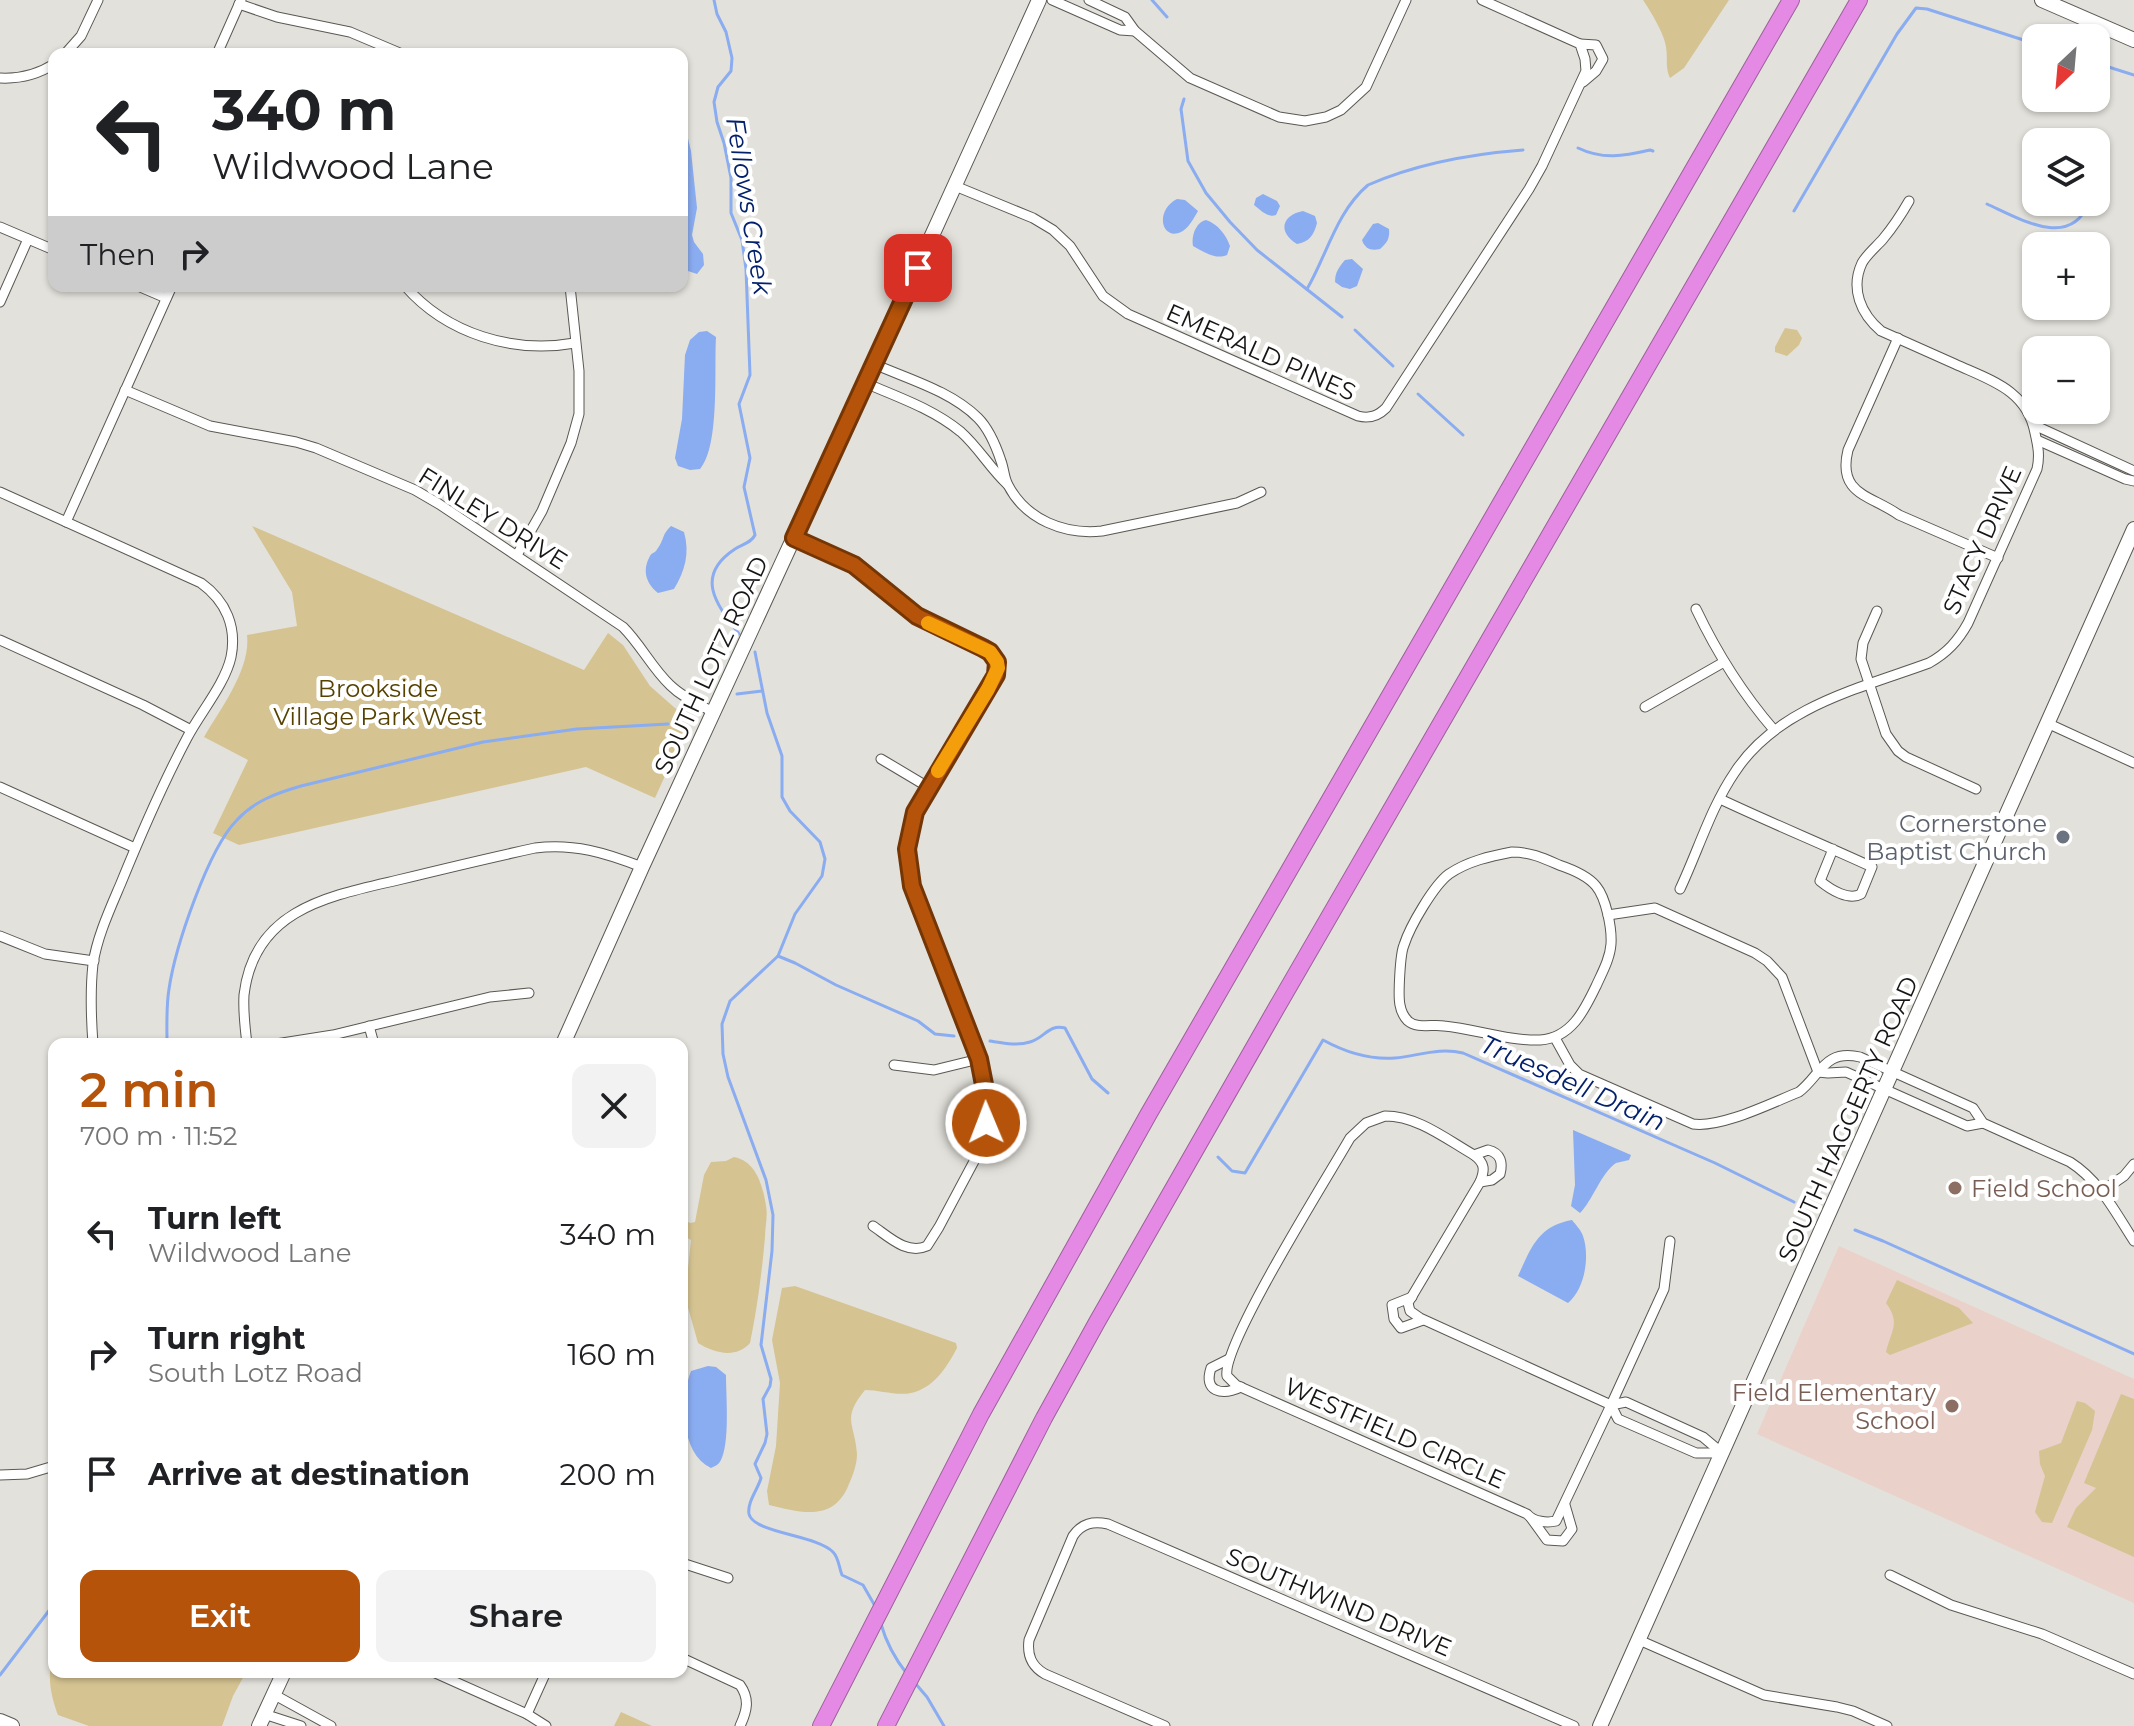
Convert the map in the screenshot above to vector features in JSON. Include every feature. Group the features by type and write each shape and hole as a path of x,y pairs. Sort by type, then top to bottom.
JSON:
{"highway":[{"path":"821,1726 981,1414 1148,1115 1791,0"},
{"path":"886,1726 1044,1418 1162,1207 1859,0"}],"main road":[{"name":"SOUTH LOTZ ROAD","path":"566,1038 1039,0"},
{"path":"2042,0 2134,40"},
{"name":"SOUTH HAGGERTY ROAD","path":"1600,1726 2134,529"},
{"path":"261,1720 281,1678"},
{"path":"0,1721 12,1726"}],"street":[{"path":"70,48 81,36 98,0"},
{"path":"1052,0 1120,30 1135,31"},
{"path":"1089,0 1125,17 1135,31 1197,82 1279,117 1296,120 1315,120 1341,110 1366,87 1406,0"},
{"path":"1482,0 1580,44 1596,45 1603,59 1596,71 1580,84"},
{"path":"220,48 240,2 277,17 350,32 388,48"},
{"name":"EMERALD PINES","path":"955,186 1023,213 1053,230 1070,246 1103,296 1128,314 1349,413 1373,417 1386,408 1542,166 1586,71 1580,44"},
{"path":"0,78 23,77 48,67"},
{"path":"1909,201 1890,230 1863,261 1857,293 1864,314 1881,331 2004,387 2023,404 2034,425 2134,471"},
{"path":"0,227 48,247"},
{"path":"0,302 28,239"},
{"path":"152,292 166,298"},
{"path":"66,522 169,292"},
{"path":"411,292 441,317 484,338 523,346 549,347 575,343"},
{"path":"517,555 542,511 575,432 579,414 580,390 571,292"},
{"path":"1898,338 1848,450 1845,467 1849,483 1899,515 1998,558"},
{"path":"874,364 950,397 969,411 987,428 1007,484"},
{"path":"865,383 928,410 956,428 1035,516 1052,525 1079,532 1102,531 1237,503 1261,492"},
{"name":"FINLEY DRIVE","path":"125,390 210,426 296,442 340,457 427,496 623,627 668,684 684,697 713,712"},
{"path":"956,428 969,411"},
{"name":"STACY DRIVE","path":"1680,889 1729,781 1744,758 1774,730 1814,706 1929,663 1952,646 1967,625 2037,469 2039,452 2034,425"},
{"path":"2037,440 2134,481"},
{"path":"0,492 201,583 224,606 233,633 228,665 191,730 135,848 107,916 94,961 91,990 93,1038"},
{"path":"794,538 854,565 917,616 983,648 997,662 996,675 928,787 912,821 907,849 912,886 979,1059 987,1100 986,1123 980,1150 931,1242 923,1248 908,1248 873,1226"},
{"path":"1696,609 1724,662 1750,702 1774,730"},
{"path":"1877,611 1861,649 1861,659 1886,734 1898,751 1914,762 1976,789"},
{"path":"0,640 191,730"},
{"path":"1645,707 1724,662"},
{"path":"2047,723 2134,763"},
{"path":"881,759 928,787"},
{"path":"0,787 135,848"},
{"path":"1720,799 1833,849 1872,867 1858,897 1850,897 1820,881 1833,849"},
{"path":"247,1038 244,999 254,960 268,937 284,920 327,898 551,846 591,849 642,867"},
{"path":"1526,852 1588,879 1599,891 1608,915 1609,957 1580,1018 1555,1038 1539,1040 1488,1035 1442,1025 1413,1024 1407,1020 1400,1009 1403,946 1426,901 1449,874 1480,860 1526,852"},
{"path":"1608,915 1655,908 1767,961 1782,977 1818,1072"},
{"path":"0,936 37,952 94,961"},
{"path":"314,1038 490,997 529,993"},
{"path":"369,1026 372,1038"},
{"path":"1555,1038 1570,1065 1579,1074 1701,1125 1719,1122 1799,1092 1826,1062 1846,1055 1860,1057 1973,1108 1983,1123 2070,1162 2088,1174 2134,1241"},
{"path":"1846,1055 1846,1072"},
{"path":"894,1065 934,1070 979,1059"},
{"path":"1818,1072 1846,1072 1967,1126 1983,1123"},
{"name":"WESTFIELD CIRCLE","path":"1611,1405 1565,1505 1572,1529 1563,1541 1547,1540 1527,1514 1241,1387 1218,1392 1208,1377 1211,1368 1229,1359 1258,1295 1350,1138 1373,1119 1385,1116 1409,1119 1474,1155 1493,1151 1501,1161 1500,1174 1492,1180 1480,1182 1412,1297 1392,1305 1394,1319 1401,1328 1423,1320 1611,1405 1626,1402 1703,1437 1722,1453"},
{"path":"1474,1155 1484,1167 1480,1182"},
{"path":"2101,1192 2113,1185 2134,1164"},
{"path":"1670,1241 1664,1289 1611,1405 1618,1419 1696,1453 1722,1453"},
{"path":"1412,1297 1408,1303 1410,1311 1423,1320"},
{"path":"1229,1359 1227,1376 1241,1387"},
{"path":"0,1475 27,1474 48,1468"},
{"path":"1531,1518 1548,1523 1556,1521 1565,1505"},
{"name":"SOUTHWIND DRIVE","path":"1165,1726 1046,1674 1031,1660 1029,1640 1073,1536 1087,1524 1108,1524 1574,1726"},
{"path":"688,1565 728,1578"},
{"path":"1890,1575 1951,1605 2042,1634 2134,1674"},
{"path":"1639,1640 1764,1695 1853,1711 1887,1726"},
{"path":"688,1661 740,1685 745,1692 747,1707 740,1726"},
{"path":"446,1678 527,1714 546,1726"},
{"path":"527,1714 543,1678"},
{"path":"273,1694 331,1726"},
{"path":"261,1720 301,1726"}],"shaded area":[{"name":"Field Elementary School","path":"1839,1246 2134,1379 2134,1603 1757,1434"}],"green space":[{"path":"1643,0 1729,0 1684,68 1670,78 1663,36"},
{"path":"1785,328 1797,330 1802,338 1787,356 1775,352"},
{"name":"Brookside Village Park West","path":"252,526 584,670 608,633 623,645 650,686 691,718 655,798 586,767 239,845 213,833 248,760 204,737 240,675 247,635 297,626 292,592"},
{"path":"734,1157 742,1159 753,1169 767,1210 761,1277 750,1343 732,1353 698,1343 688,1308 691,1240 688,1238 688,1222 695,1222 704,1175 711,1162"},
{"path":"1897,1280 1959,1308 1973,1323 1890,1355 1886,1352 1894,1322 1886,1303"},
{"path":"795,1286 956,1343 957,1348 939,1376 926,1387 900,1394 865,1390 851,1415 857,1454 850,1481 835,1504 816,1512 769,1505 767,1491 776,1446 780,1383 772,1340 782,1288"},
{"path":"2121,1394 2134,1399 2134,1557 2067,1527 2076,1508 2096,1488 2084,1483"},
{"path":"2077,1401 2095,1411 2092,1430 2052,1523 2042,1522 2035,1512 2045,1476 2039,1451 2061,1443"},
{"path":"50,1678 243,1678 222,1726 89,1726 58,1715"},
{"path":"621,1712 652,1726 614,1726"}],"water":[{"path":"688,138 697,208 692,235 703,254 704,265 697,274 688,271"},
{"path":"1263,194 1277,201 1280,206 1276,215 1267,214 1254,205 1256,198"},
{"path":"1177,199 1185,200 1198,211 1186,228 1174,234 1165,229 1163,217 1165,210"},
{"path":"1303,211 1315,216 1317,223 1310,237 1297,244 1287,234 1285,224 1290,216"},
{"path":"1206,220 1218,227 1226,238 1230,246 1227,255 1214,256 1193,246 1195,230"},
{"path":"1378,223 1389,229 1388,238 1380,249 1371,249 1362,240 1373,224"},
{"path":"1352,259 1363,269 1357,286 1350,289 1335,282 1335,278 1345,260"},
{"path":"707,331 716,337 711,443 700,469 690,470 678,466 675,458 682,419 685,355 690,340 699,332"},
{"path":"671,526 684,532 687,547 685,562 674,589 658,593 648,582 646,568 650,556"},
{"path":"1573,1130 1631,1155 1629,1160 1611,1167 1580,1213 1571,1206 1575,1185"},
{"path":"1572,1220 1583,1236 1586,1262 1582,1281 1568,1303 1518,1276 1543,1233"},
{"path":"708,1366 716,1367 726,1375 726,1442 721,1460 711,1468 701,1461 688,1438 688,1380 691,1371"}],"waterway":[{"name":"Fellows Creek","path":"714,0 732,58 731,71 718,87 714,102 731,178 731,213 742,240 746,269 750,375 739,404 750,458 744,487 755,535 722,559 712,580 717,601 739,634"},
{"path":"1152,0 1167,17"},
{"path":"1794,211 1897,34 1916,8 2022,40"},
{"path":"2110,67 2134,75"},
{"path":"1184,99 1181,109 1188,161 1206,193 1257,250 1342,317"},
{"path":"1578,148 1605,155 1653,151"},
{"path":"1307,289 1340,221 1368,185 1444,161 1523,150"},
{"path":"1987,204 2044,227 2070,225 2081,216"},
{"path":"1355,330 1393,366"},
{"path":"1418,394 1463,435"},
{"name":"Fellows Creek","path":"755,652 767,713 782,756 782,797 790,811 820,842 825,859 822,876 795,914 778,956 730,1001 722,1024 728,1077 766,1180 773,1215 761,1345 771,1379 763,1399 767,1434 755,1464 761,1478 751,1500 749,1514 762,1526 825,1546 838,1560 842,1575 863,1585 875,1606"},
{"path":"737,694 762,691"},
{"path":"167,1038 172,971 194,900 226,834 244,813 258,803 301,786 483,742 577,729 668,724"},
{"name":"Truesdell Drain","path":"778,956 918,1021 935,1034 954,1036"},
{"name":"Truesdell Drain","path":"990,1041 1025,1043 1054,1028 1065,1028 1092,1079 1108,1093"},
{"name":"Truesdell Drain","path":"1218,1157 1232,1171 1245,1173 1323,1040 1376,1058 1437,1051 1463,1053 1715,1163 1794,1202"},
{"name":"Truesdell Drain","path":"1855,1230 2134,1354"},
{"path":"0,1675 48,1612"},
{"name":"Fellows Creek","path":"881,1624 907,1674"},
{"name":"Fellows Creek","path":"915,1683 944,1726"}],"slow traffic":[{"path":"928,623 990,652 998,668 938,771"}],"place":[{"name":"Cornerstone Baptist Church","path":"2063,837"},
{"name":"Field School","path":"1955,1188"},
{"name":"Field Elementary School","path":"1952,1406"}],"route":[{"path":"918,268 794,538 854,565 909,611 990,652 997,662 996,675 915,812 907,849 912,886 979,1059 987,1100 986,1123"}]}
